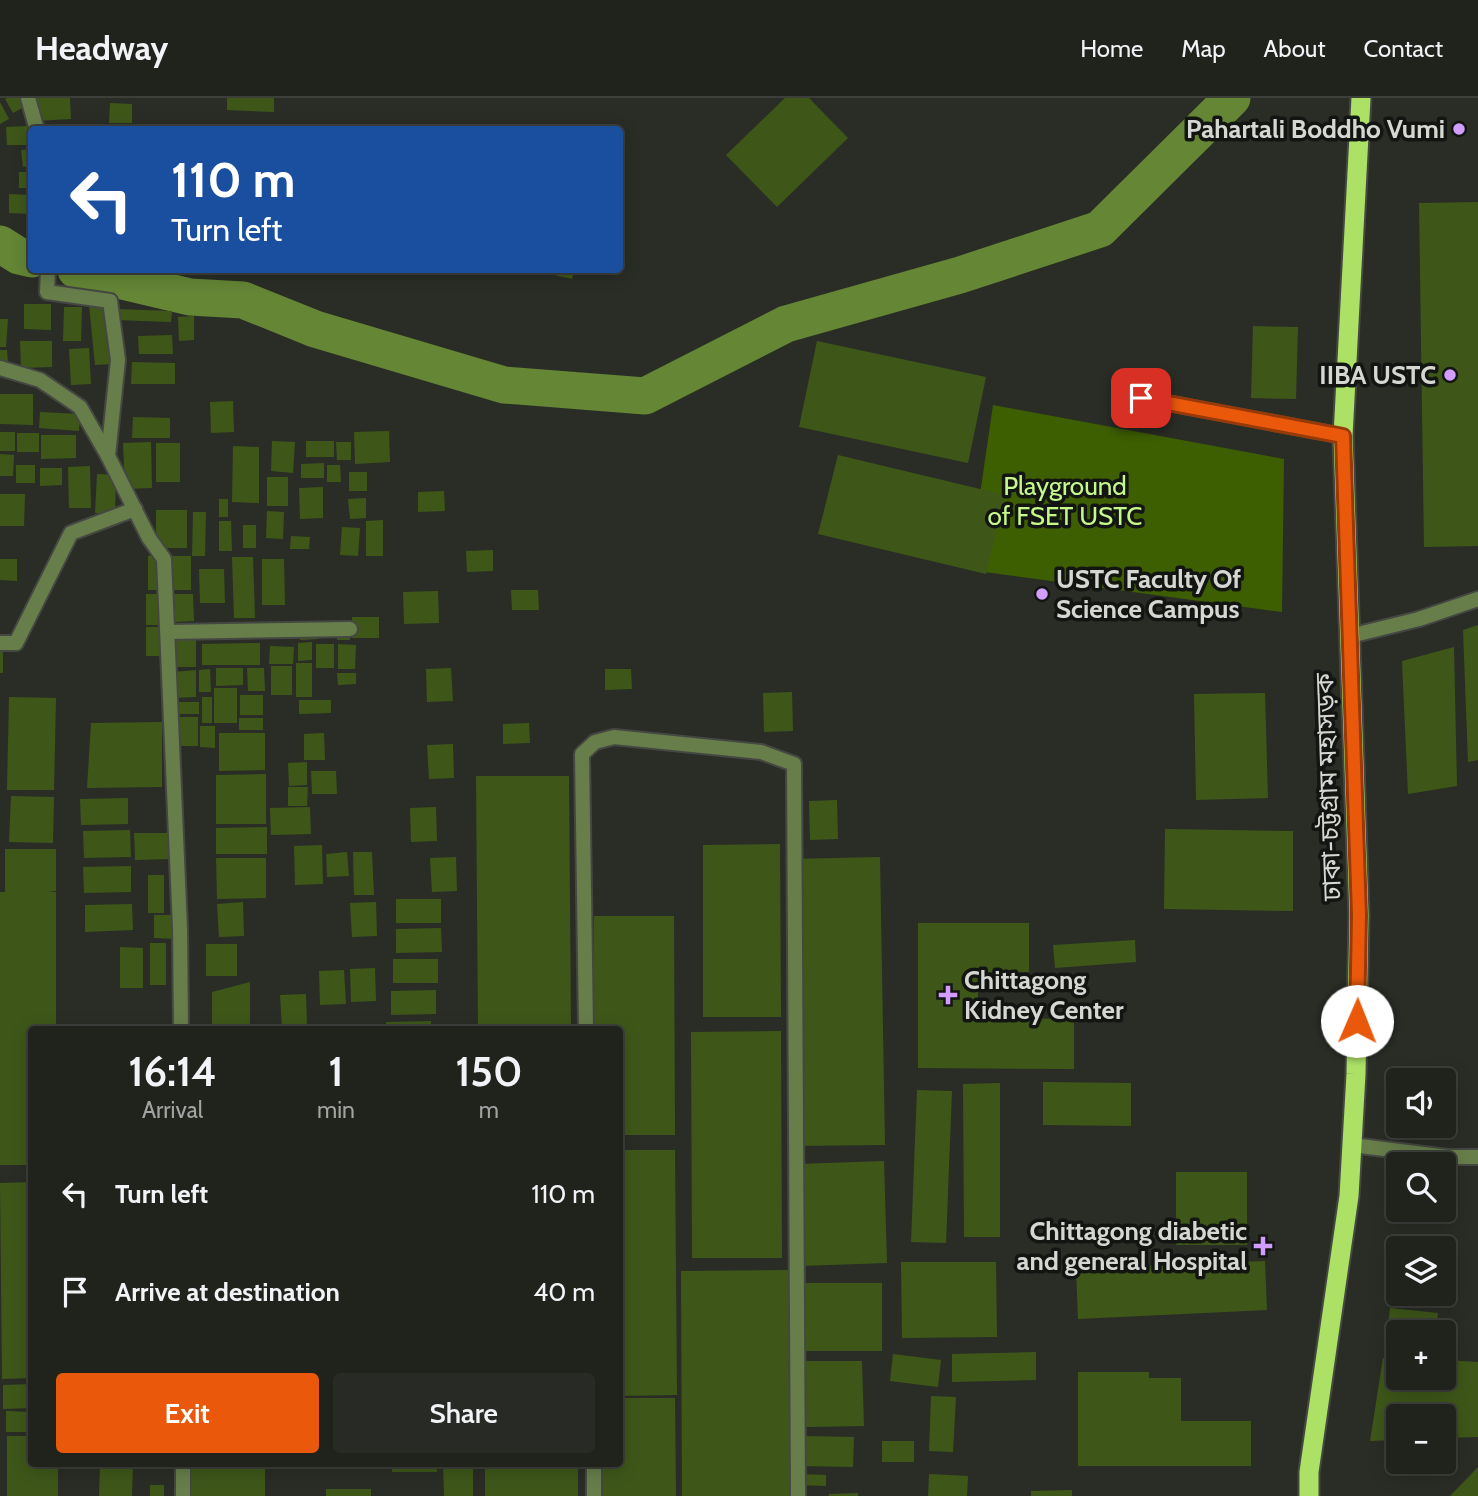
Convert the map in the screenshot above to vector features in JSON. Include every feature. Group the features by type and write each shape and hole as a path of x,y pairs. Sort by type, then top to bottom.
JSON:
{"highway":[{"name":"ঢাকা-চট্টগ্রাম মহাসড়ক","path":"1309,1496 1309,1472 1349,1196 1356,1074 1359,915 1343,436 1361,98"},
{"name":"ঢাকা-চট্টগ্রাম মহাসড়ক","path":"1299,1496 1309,1472"}],"street":[{"path":"28,98 36,126"},
{"path":"48,273 47,292 110,301 118,360 108,456"},
{"path":"0,368 40,380 80,407 149,538 164,559 180,928 181,1026"},
{"path":"1141,398 1343,436"},
{"path":"0,643 16,643 71,533 135,509"},
{"path":"1350,636 1419,619 1478,599"},
{"path":"168,632 350,629"},
{"path":"586,1026 582,754 595,742 614,737 761,752 794,764 799,1496"},
{"path":"1352,1145 1448,1157 1478,1157"},
{"path":"183,1467 183,1496"},
{"path":"594,1467 594,1496"}],"green space":[{"name":"Playground of FSET USTC","path":"993,405 1284,459 1282,612 969,570"}],"building":[{"path":"20,98 24,107 13,113 5,99"},
{"path":"35,98 70,98 71,119 36,121"},
{"path":"227,98 274,98 274,112 227,110"},
{"path":"785,98 809,98 848,138 777,207 726,155"},
{"path":"0,102 9,119 0,124"},
{"path":"110,103 132,104 132,123 109,123"},
{"path":"27,126 27,145 7,145 6,127"},
{"path":"28,149 28,166 23,167 21,150"},
{"path":"19,172 28,172 28,188 19,188"},
{"path":"9,194 28,195 28,214 9,213"},
{"name":"IIBA USTC","path":"1478,202 1478,546 1424,547 1419,203"},
{"path":"546,273 573,273 572,279"},
{"path":"106,303 112,364 95,365 89,305"},
{"path":"24,304 51,304 51,330 24,329"},
{"path":"64,307 82,307 81,341 63,341"},
{"path":"116,309 172,311 171,322 115,320"},
{"path":"194,316 194,340 179,341 178,317"},
{"path":"0,319 8,319 6,347 0,347"},
{"path":"1253,326 1298,327 1296,399 1251,398"},
{"path":"172,335 173,354 139,354 138,336"},
{"path":"20,341 52,341 52,367 21,368"},
{"path":"817,341 986,377 968,463 799,427"},
{"path":"89,348 91,384 71,385 69,349"},
{"path":"0,350 7,350 8,363 0,363"},
{"path":"132,362 175,363 175,384 131,384"},
{"path":"0,394 33,394 33,425 0,424"},
{"path":"233,401 234,432 211,433 210,402"},
{"path":"40,412 80,414 79,431 39,428"},
{"path":"133,417 170,418 170,438 132,438"},
{"path":"389,431 390,462 355,464 354,432"},
{"path":"0,432 15,432 15,451 0,451"},
{"path":"17,433 39,433 39,452 17,452"},
{"path":"41,435 76,435 76,458 41,459"},
{"path":"272,441 295,442 293,473 271,471"},
{"path":"306,441 334,441 334,457 306,457"},
{"path":"151,442 152,488 125,489 123,443"},
{"path":"336,442 351,442 351,460 337,460"},
{"path":"156,443 180,443 180,482 156,482"},
{"path":"233,446 259,447 259,503 232,502"},
{"path":"0,454 14,455 13,476 0,476"},
{"path":"838,455 1005,495 986,574 818,534"},
{"path":"324,463 324,478 301,478 301,464"},
{"path":"16,465 35,465 35,483 16,483"},
{"path":"327,465 340,465 341,482 327,482"},
{"path":"90,466 91,508 69,508 68,467"},
{"path":"40,468 62,468 62,485 40,486"},
{"path":"349,472 367,472 367,491 349,491"},
{"path":"97,474 116,475 115,514 95,513"},
{"path":"267,477 288,477 288,506 267,506"},
{"path":"323,487 323,518 300,519 299,488"},
{"path":"444,491 445,511 418,512 418,492"},
{"path":"0,494 25,494 24,526 0,526"},
{"path":"366,498 366,518 350,519 348,499"},
{"path":"219,499 228,499 228,517 219,517"},
{"path":"156,510 187,510 187,548 156,548"},
{"path":"267,511 284,512 283,539 266,538"},
{"path":"193,512 206,512 205,556 192,556"},
{"path":"383,520 383,556 366,556 366,521"},
{"path":"219,521 231,521 232,551 219,551"},
{"path":"243,525 256,525 256,548 243,548"},
{"path":"342,527 360,528 358,556 340,555"},
{"path":"291,536 310,537 309,549 290,549"},
{"path":"493,550 493,571 467,572 466,551"},
{"path":"148,556 162,556 162,590 148,590"},
{"path":"172,556 191,556 191,590 172,590"},
{"path":"232,557 253,557 255,618 234,618"},
{"path":"0,559 17,559 17,581 0,580"},
{"path":"262,559 284,559 285,605 262,605"},
{"path":"199,569 224,569 225,603 200,603"},
{"path":"511,590 538,590 539,610 512,610"},
{"path":"438,591 439,623 404,624 403,592"},
{"path":"146,594 164,594 164,625 146,625"},
{"path":"174,594 193,594 194,621 175,622"},
{"path":"352,617 379,617 379,638 352,638"},
{"path":"336,621 350,621 350,640 337,640"},
{"path":"300,624 319,624 319,639 300,640"},
{"path":"1478,625 1478,760 1468,762 1463,630"},
{"path":"146,627 164,627 164,656 146,656"},
{"path":"176,636 196,636 196,667 176,667"},
{"path":"312,642 312,660 298,661 298,643"},
{"path":"260,643 260,665 202,665 202,644"},
{"path":"316,644 334,644 334,668 316,668"},
{"path":"338,644 356,645 355,669 338,669"},
{"path":"0,645 3,645 3,673 0,673"},
{"path":"270,646 294,647 293,664 269,664"},
{"path":"1454,647 1457,786 1408,794 1402,661"},
{"path":"296,663 312,663 312,697 296,697"},
{"path":"271,666 292,666 292,695 271,695"},
{"path":"216,668 243,668 243,685 216,686"},
{"path":"247,668 264,668 265,691 248,691"},
{"path":"451,668 453,701 427,702 426,669"},
{"path":"210,669 211,692 199,692 199,670"},
{"path":"605,669 631,669 632,689 605,690"},
{"path":"196,670 196,697 174,698 173,672"},
{"path":"337,673 356,673 356,684 338,685"},
{"path":"214,688 237,688 237,723 214,723"},
{"path":"792,692 793,731 764,732 763,693"},
{"path":"1265,693 1268,798 1196,800 1194,694"},
{"path":"240,695 263,695 263,715 240,715"},
{"path":"9,697 56,698 54,790 7,790"},
{"path":"202,697 212,697 212,723 202,723"},
{"path":"299,700 331,700 331,713 299,714"},
{"path":"174,702 199,702 199,714 174,714"},
{"path":"179,717 198,717 198,746 179,746"},
{"path":"239,718 263,718 263,730 239,730"},
{"path":"162,722 162,787 87,788 91,723"},
{"path":"529,723 530,743 503,744 503,724"},
{"path":"200,726 215,726 215,748 200,747"},
{"path":"219,733 265,733 265,770 219,771"},
{"path":"324,733 325,760 304,760 304,734"},
{"path":"453,744 454,778 429,779 427,745"},
{"path":"307,762 307,785 289,786 288,763"},
{"path":"311,771 336,771 337,794 312,794"},
{"path":"266,774 266,824 216,824 216,775"},
{"path":"476,776 569,776 571,1026 478,1026"},
{"path":"288,787 308,787 307,806 288,806"},
{"path":"11,796 54,797 53,843 9,842"},
{"path":"128,798 128,824 81,825 80,799"},
{"path":"837,800 838,839 810,840 809,801"},
{"path":"310,807 311,834 271,835 270,808"},
{"path":"436,807 437,841 411,842 410,808"},
{"path":"267,827 267,854 216,854 216,828"},
{"path":"1165,829 1293,831 1293,911 1164,909"},
{"path":"130,830 131,857 84,858 83,831"},
{"path":"134,833 169,833 170,859 135,860"},
{"path":"780,844 781,1017 703,1017 703,845"},
{"path":"322,845 323,884 295,885 294,846"},
{"path":"5,849 56,849 56,891 47,891 56,892 56,1026 28,1026 28,1165 0,1165 0,892 5,892"},
{"path":"347,852 349,876 327,877 326,854"},
{"path":"353,852 372,852 374,895 354,895"},
{"path":"456,857 457,891 432,892 430,858"},
{"path":"880,857 885,1145 793,1146 788,859"},
{"path":"216,858 266,858 266,898 217,899"},
{"path":"131,866 131,892 84,893 83,867"},
{"path":"148,875 164,875 164,913 148,913"},
{"path":"396,899 441,899 441,923 396,923"},
{"path":"243,902 244,936 219,937 217,904"},
{"path":"376,902 377,936 352,937 350,903"},
{"path":"132,904 133,930 85,932 85,905"},
{"path":"154,915 174,915 174,939 154,938"},
{"path":"594,916 674,916 675,1135 623,1135 623,1026 594,1026"},
{"name":"Chittagong Kidney Center","path":"918,923 1029,923 1029,972 978,972 978,1018 1074,1019 1074,1069 918,1068"},
{"path":"441,928 442,952 396,953 396,929"},
{"path":"1135,940 1136,962 1055,968 1053,945"},
{"path":"150,943 166,943 166,985 150,985"},
{"path":"206,944 237,944 237,976 206,976"},
{"path":"120,947 143,948 143,988 120,988"},
{"path":"393,959 438,959 438,983 393,983"},
{"path":"375,968 376,1001 351,1002 350,969"},
{"path":"344,970 346,1004 320,1005 319,971"},
{"path":"250,982 250,1026 212,1026 212,992"},
{"path":"436,990 436,1014 391,1015 391,991"},
{"path":"306,994 307,1026 282,1026 280,995"},
{"path":"431,1021 431,1026 386,1026 386,1022"},
{"path":"78,1024 101,1024 101,1026"},
{"path":"781,1031 782,1258 692,1258 691,1032"},
{"path":"1043,1082 1131,1083 1131,1126 1043,1125"},
{"path":"1000,1083 1000,1237 964,1237 963,1084"},
{"path":"917,1090 952,1091 946,1243 911,1242"},
{"path":"623,1150 675,1150 677,1395 623,1396"},
{"path":"884,1161 887,1263 801,1266 797,1164"},
{"path":"1176,1172 1247,1172 1247,1245 1176,1245"},
{"path":"28,1182 28,1378 2,1379 0,1183"},
{"path":"1265,1261 1267,1310 1078,1319 1076,1269"},
{"path":"901,1262 996,1262 997,1337 902,1338"},
{"path":"790,1270 791,1496 682,1496 681,1271"},
{"path":"795,1283 882,1283 882,1351 795,1351"},
{"path":"1390,1308 1438,1313 1437,1320 1389,1320"},
{"path":"1036,1352 1036,1380 952,1382 952,1354"},
{"path":"893,1354 941,1360 938,1387 890,1381"},
{"path":"1383,1358 1386,1358 1386,1390 1456,1390 1456,1361 1478,1362 1478,1437 1456,1438 1456,1404 1386,1404 1386,1440 1370,1441"},
{"path":"805,1361 862,1361 864,1426 806,1427"},
{"path":"1078,1372 1149,1372 1149,1378 1181,1378 1181,1421 1251,1421 1251,1466 1078,1466"},
{"path":"28,1384 28,1408 3,1409 3,1385"},
{"path":"931,1396 956,1397 953,1452 929,1451"},
{"path":"623,1398 675,1398 676,1496 586,1496 585,1467 623,1467"},
{"path":"6,1411 28,1412 28,1432 6,1432"},
{"path":"7,1436 28,1436 28,1467 58,1467 58,1496 7,1496"},
{"path":"803,1436 854,1437 853,1467 802,1466"},
{"path":"882,1441 914,1441 914,1462 882,1462"},
{"path":"100,1467 133,1467 132,1496 99,1496"},
{"path":"188,1467 265,1467 265,1496 188,1496"},
{"path":"392,1467 437,1467 437,1472 392,1472"},
{"path":"443,1467 473,1467 473,1496 444,1496"},
{"path":"485,1467 578,1467 578,1496 485,1496"},
{"path":"1478,1467 1478,1496 1450,1496"},
{"path":"799,1474 826,1475 826,1486 799,1485"},
{"path":"929,1474 968,1476 967,1496 928,1496"},
{"path":"150,1485 164,1485 164,1496 150,1496"},
{"path":"326,1489 371,1489 371,1496 326,1496"},
{"path":"1072,1490 1072,1496 1031,1496 1031,1491"},
{"path":"858,1493 858,1496 829,1496 829,1494"}],"waterway":[{"path":"89,273 190,297 243,300 315,329 504,385 645,396 786,324 960,275 1100,229 1232,98"},
{"path":"0,244 19,256 28,258"}],"place":[{"name":"Pahartali Boddho Vumi","path":"1459,129"},
{"name":"IIBA USTC","path":"1450,375"},
{"name":"USTC Faculty Of Science Campus","path":"1042,594"},
{"name":"Chittagong Kidney Center","path":"948,995"},
{"name":"Chittagong diabetic and general Hospital","path":"1263,1246"}],"route":[{"path":"1141,398 1343,436 1359,915 1357,1021"}]}
